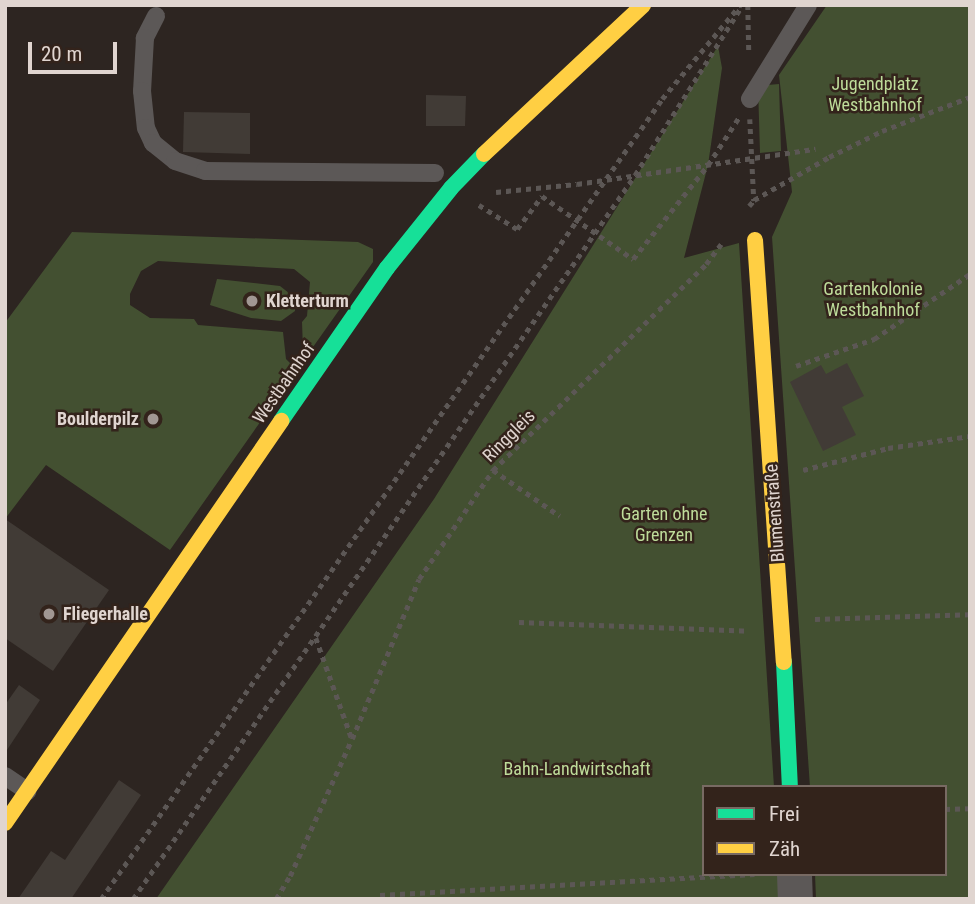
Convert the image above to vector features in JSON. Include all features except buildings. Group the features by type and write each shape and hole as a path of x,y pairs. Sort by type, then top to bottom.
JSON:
{"street":[{"name":"Westbahnhof","path":"5,823 387,268 457,192 643,5"},
{"name":"Blumenstraße","path":"755,240 783,626 790,785"},
{"path":"794,876 795,899"}],"lane":[{"path":"750,99 808,5"},
{"path":"156,16 145,38 142,91 146,128 153,143 175,161 205,172 435,173"},
{"path":"5,776 27,790"}],"path":[{"path":"133,899 635,174 741,5"},
{"path":"101,899 662,99 741,5"},
{"path":"746,211 754,200 829,157 882,131 970,97"},
{"path":"457,192 517,229 542,196 633,260 708,165 750,99"},
{"path":"457,192 605,179 814,149"},
{"name":"Ringgleis","path":"276,899 290,876 352,739 419,579 493,470 706,264 722,243"},
{"path":"765,376 874,339 970,274"},
{"path":"772,479 888,448 970,436"},
{"path":"493,470 560,516"},
{"path":"519,622 783,626 970,614"},
{"path":"315,637 352,739"},
{"path":"947,809 970,808"},
{"path":"380,895 718,876"}],"green space":[{"name":"Gartenkolonie Westbahnhof","path":"827,5 970,5 970,899 816,899 815,876 947,876 947,785 810,785 772,237 792,192 779,75"},
{"path":"718,46 722,68 708,165 684,258 739,243 774,785 702,785 702,876 780,876 781,899 156,899 434,499"},
{"path":"779,84 781,151 760,153 758,86"},
{"path":"72,232 358,242 373,249 373,262 170,550 46,465 5,519 5,323","holes":["158,261 294,269 310,282 307,316 302,322 303,350 293,366 286,359 283,332 198,325 194,319 150,318 130,305 130,294 141,271"]},
{"name":"Kletterturm","path":"217,279 280,286 294,297 295,311 281,321 251,318 210,305"}],"traffic: fast":[{"path":"281,421 387,268 451,188 484,154"},
{"path":"784,662 790,785"}],"traffic: slow":[{"path":"484,154 643,5"},
{"path":"755,240 784,662"},
{"path":"5,823 281,421"}],"place":[{"name":"Kletterturm","path":"252,301"},
{"name":"Boulderpilz","path":"153,419"},
{"name":"Fliegerhalle","path":"49,614"}],"park label":[{"name":"Jugendplatz Westbahnhof","path":"875,95"},
{"name":"Garten ohne Grenzen","path":"664,525"},
{"name":"Bahn-Landwirtschaft","path":"577,769"}]}
